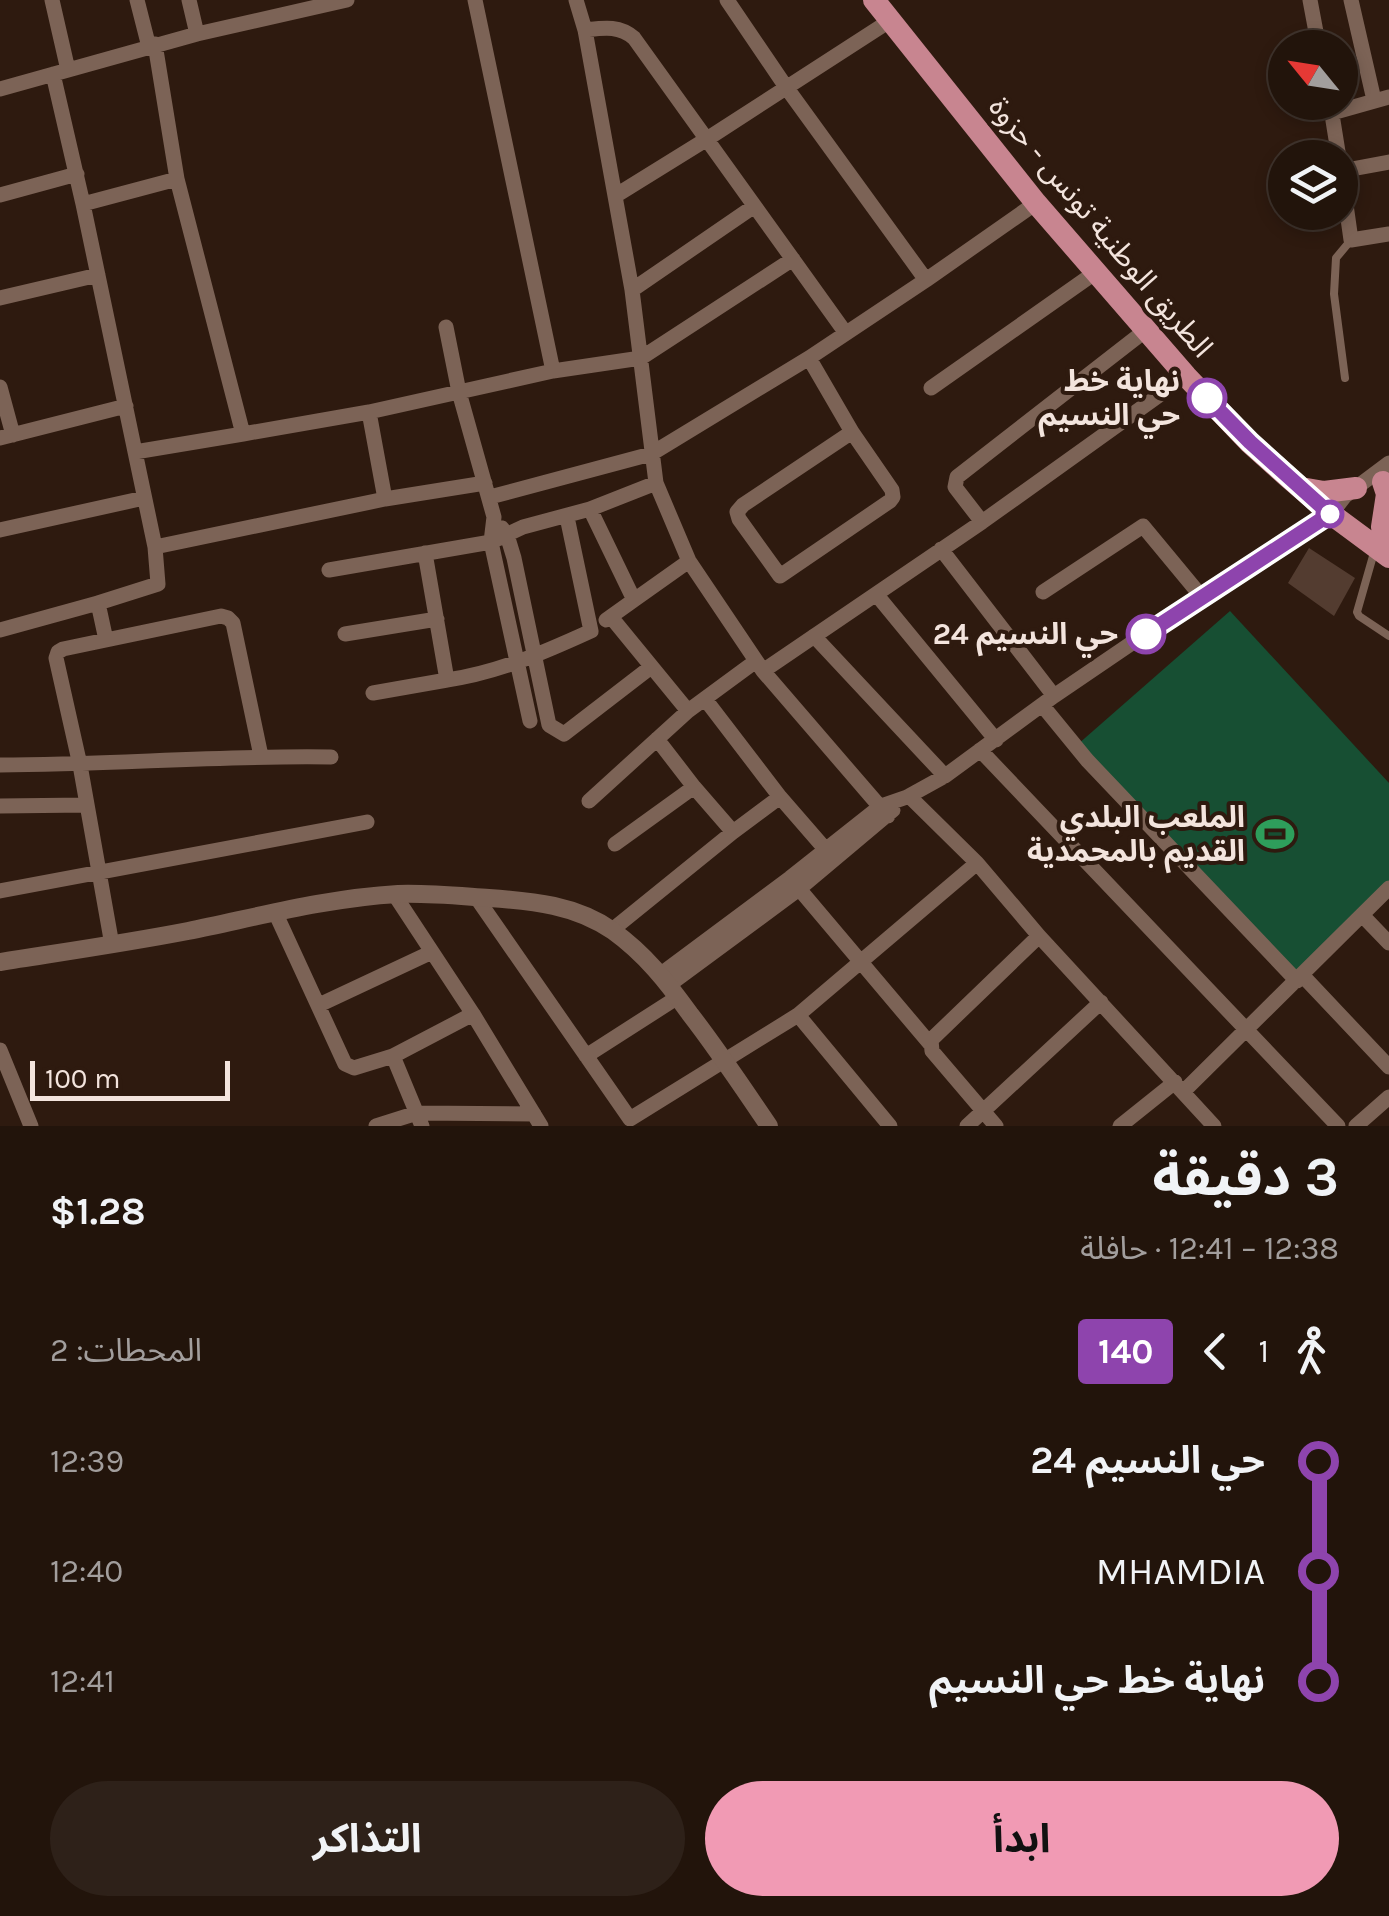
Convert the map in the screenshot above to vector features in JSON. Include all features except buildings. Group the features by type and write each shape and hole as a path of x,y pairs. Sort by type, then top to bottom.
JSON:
{"main road":[{"name":"الطريق الوطنية تونس - حزوة","path":"874,0 1036,203 1186,376 1250,442 1330,514 1376,546"},
{"path":"1376,546 1386,494 1385,471"},
{"path":"1301,488 1324,492 1356,488"}],"street":[{"path":"1,626 98,604 158,584 155,547 77,174 52,0"},
{"path":"137,0 152,45 177,179 243,434"},
{"path":"188,0 197,34"},
{"path":"0,89 197,34 269,8 347,0"},
{"path":"475,0 554,371"},
{"path":"576,0 585,30 632,290 656,483 689,561 759,666 884,811"},
{"path":"727,0 926,280"},
{"path":"1310,0 1316,30"},
{"path":"1352,0 1382,99"},
{"path":"615,196 891,20"},
{"path":"585,30 607,27 634,38 845,332"},
{"path":"1358,163 1389,162"},
{"path":"0,196 77,174"},
{"path":"83,204 177,179"},
{"path":"155,547 384,500 488,490 651,454 809,358 1036,203"},
{"path":"632,290 754,207"},
{"path":"1350,230 1351,240 1389,234"},
{"path":"135,452 369,412 554,371 641,358 793,259"},
{"path":"932,388 1096,272"},
{"path":"0,298 98,274"},
{"path":"446,327 459,392 494,517 491,542 530,721"},
{"path":"982,522 955,487 956,478 1146,330"},
{"path":"809,358 893,497 780,576 776,574 738,512 852,432"},
{"path":"590,802 688,711 814,636 1186,376"},
{"path":"0,387 6,437 126,406"},
{"path":"369,412 384,500"},
{"path":"794,883 826,850 945,776 1201,596 1330,514 1356,488 1385,471"},
{"path":"1376,546 1376,511 1385,471"},
{"path":"329,570 491,542 656,483"},
{"path":"0,530 144,498"},
{"path":"590,509 634,600"},
{"path":"567,516 591,631"},
{"path":"494,517 508,535 548,724 564,734 651,667"},
{"path":"1043,592 1143,526 1201,596"},
{"path":"940,550 1087,760 1389,1067"},
{"path":"426,553 447,680"},
{"path":"373,693 447,680 535,657 591,631 689,561"},
{"path":"876,594 996,740"},
{"path":"98,604 106,640"},
{"path":"112,945 80,765 56,658 63,649 221,616 228,618 233,623 261,756"},
{"path":"611,617 688,711"},
{"path":"345,634 437,619"},
{"path":"814,636 945,776"},
{"path":"705,699 780,798 826,850"},
{"path":"657,740 734,832"},
{"path":"980,750 1338,1126"},
{"path":"0,765 330,757"},
{"path":"614,844 694,787"},
{"path":"908,796 977,863 1214,1126"},
{"path":"612,930 780,798"},
{"path":"0,806 86,805"},
{"path":"586,1056 884,811"},
{"path":"0,891 367,822"},
{"path":"476,897 633,1122 798,1015 977,863"},
{"path":"794,883 996,1126"},
{"path":"1120,1126 1179,1087 1245,1030 1389,888"},
{"path":"0,962 394,894 529,901 558,907 585,914 638,950 670,985 769,1126"},
{"path":"394,894 537,1120"},
{"path":"274,912 348,1067 393,1056 473,1014"},
{"path":"1362,914 1389,943"},
{"path":"931,1045 935,1036 1039,936"},
{"path":"319,1005 432,952"},
{"path":"966,1126 1101,1002"},
{"path":"798,1015 890,1126"},
{"path":"0,1050 31,1126"},
{"path":"393,1056 419,1119"},
{"path":"1356,1126 1389,1098"},
{"path":"376,1126 419,1119 537,1120"}],"lane":[{"path":"1345,378 1334,294 1336,258 1351,240"},
{"path":"1376,546 1358,612 1389,636"}],"green space":[{"name":"الملعب البلدي القديم بالمحمدية","path":"1230,611 1389,783 1389,883 1299,979 1077,745"}],"bus line":[{"name":"140","path":"1146,634 1330,514 1207,398"}],"place":[{"name":"نهاية خط حي النسيم","path":"1207,398"},
{"name":"حي النسيم 24","path":"1146,634"},
{"name":"الملعب البلدي القديم بالمحمدية","path":"1275,834"}]}
